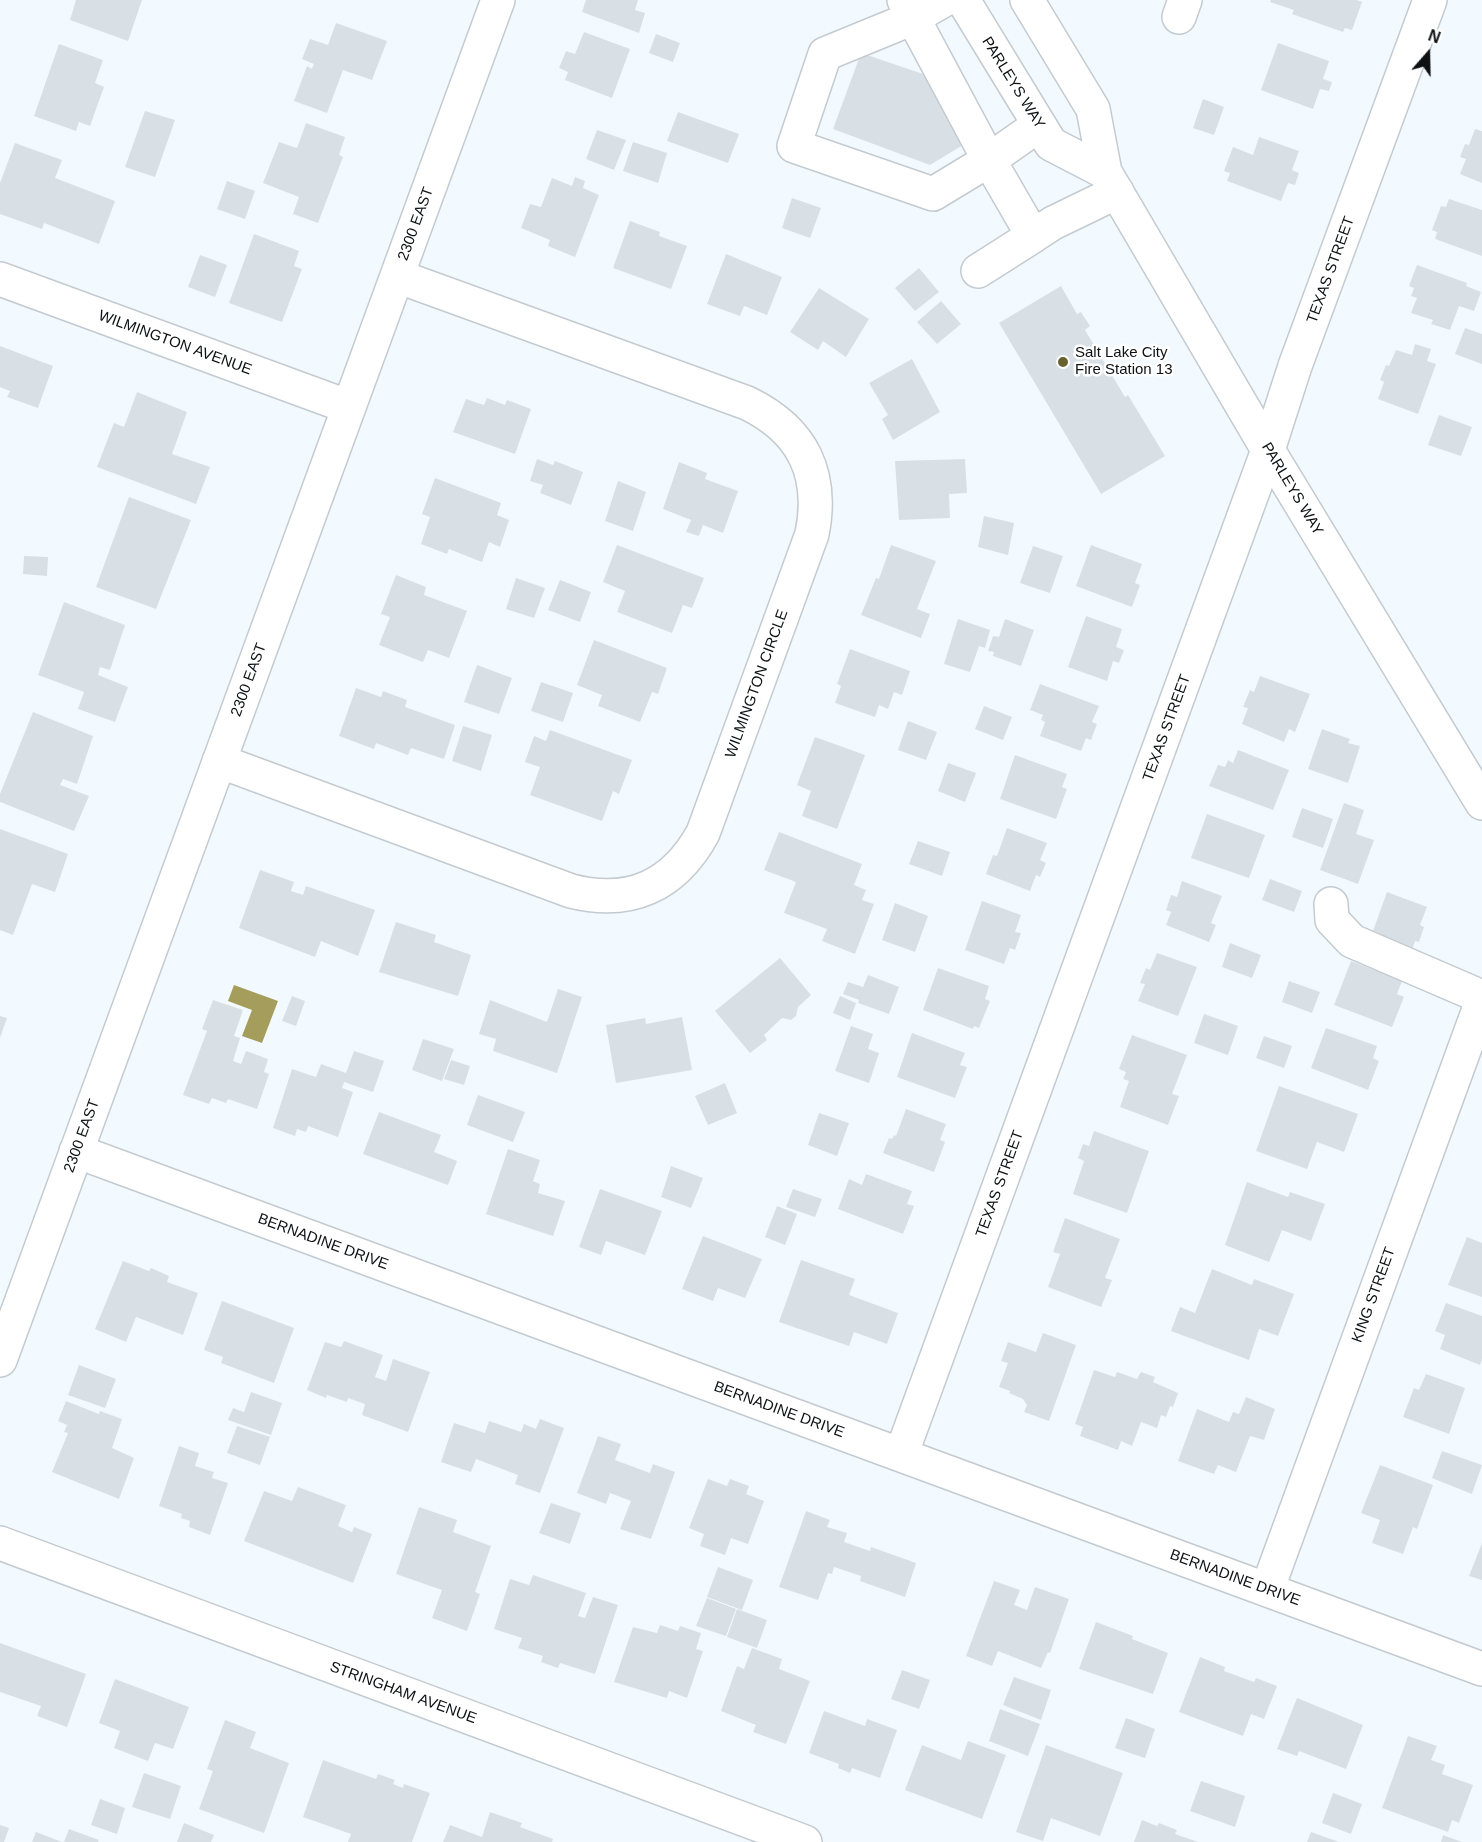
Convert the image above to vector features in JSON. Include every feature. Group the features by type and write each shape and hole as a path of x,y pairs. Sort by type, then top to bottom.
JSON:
{"street":[{"name":"2300 EAST","path":"0,1360 498,0"},
{"path":"944,0 909,9 825,54 794,146 933,194 989,160 1039,125"},
{"name":"PARLEYS WAY","path":"963,0 1051,144 1111,182"},
{"name":"PARLEYS WAY","path":"1027,0 1093,109 1111,182 1268,450 1482,803"},
{"name":"TEXAS STREET","path":"901,1455 1268,450 1295,366 1430,0"},
{"path":"909,9 989,160 1033,236"},
{"path":"978,271 1053,223 1111,182"},
{"name":"WILMINGTON CIRCLE","path":"219,761 591,896 611,897 650,888 667,878 682,865 694,850 703,833 812,534 816,516 816,496 813,477 802,450 783,425 767,412 747,403 397,276"},
{"name":"WILMINGTON AVENUE","path":"0,279 349,407"},
{"path":"1331,904 1332,920 1352,940 1482,999"},
{"name":"KING STREET","path":"1267,1590 1482,999"},
{"name":"BERNADINE DRIVE","path":"76,1151 1482,1669"},
{"name":"STRINGHAM AVENUE","path":"0,1543 805,1842"}],"shaded area":[{"path":"234,985 278,1001 262,1043 242,1036 252,1010 228,1001"}],"building":[{"path":"76,0 142,0 128,41 70,20"},
{"path":"586,0 638,0 635,10 645,13 639,33 582,12"},
{"path":"1271,0 1357,0 1362,2 1352,30 1345,28 1343,32 1292,14 1294,10 1270,2"},
{"path":"336,23 387,41 372,80 343,70 327,113 294,101 307,66 312,69 314,64 302,59 310,39 328,45"},
{"path":"584,32 630,49 612,98 565,80 568,72 559,68 566,51 575,54"},
{"path":"656,34 680,43 673,62 649,53"},
{"path":"1278,43 1329,61 1323,79 1332,82 1329,91 1320,89 1313,109 1261,90"},
{"path":"59,44 103,60 95,83 104,87 90,126 79,122 76,131 34,116"},
{"path":"861,53 929,76 968,142 930,165 833,129"},
{"path":"1203,99 1224,107 1214,135 1193,128"},
{"path":"145,111 175,120 155,177 125,167"},
{"path":"678,112 739,134 728,163 667,141"},
{"path":"306,123 345,137 339,155 343,157 318,223 293,214 299,197 263,183 279,142 297,148"},
{"path":"1475,129 1482,131 1482,183 1460,174 1466,159 1460,157 1465,144 1469,145"},
{"path":"597,130 626,140 614,170 586,159"},
{"path":"1259,137 1299,151 1292,170 1299,173 1295,185 1288,183 1281,201 1227,181 1230,173 1224,171 1233,147 1253,155"},
{"path":"633,142 667,153 658,183 623,171"},
{"path":"15,143 62,160 55,178 115,201 99,244 44,223 42,229 0,214 0,183"},
{"path":"575,177 585,181 583,188 599,195 575,257 548,246 550,240 521,228 530,204 541,207 552,178 572,186"},
{"path":"227,181 255,191 245,219 217,209"},
{"path":"792,198 821,208 810,238 782,228"},
{"path":"1449,199 1482,210 1482,256 1435,239 1437,232 1432,230 1441,206 1446,207"},
{"path":"630,221 660,232 659,236 687,246 671,289 613,268"},
{"path":"254,234 299,251 294,266 302,269 282,322 229,303"},
{"path":"726,254 782,277 767,315 744,306 740,316 707,304"},
{"path":"200,255 227,265 215,297 188,287"},
{"path":"1417,265 1467,283 1466,286 1481,292 1474,311 1459,306 1450,330 1431,324 1433,320 1411,313 1417,298 1411,296 1414,288 1409,286"},
{"path":"919,268 939,292 915,311 895,288"},
{"name":"Salt Lake City Fire Station 13","path":"1061,286 1077,314 1081,312 1090,326 1085,330 1125,397 1128,395 1165,456 1101,494 999,323"},
{"path":"819,288 869,319 846,357 823,341 818,350 790,332"},
{"path":"941,301 961,324 937,344 917,322"},
{"path":"1465,328 1482,334 1482,364 1455,354"},
{"path":"1415,344 1431,349 1427,361 1436,364 1418,414 1378,399 1384,382 1380,380 1396,350 1412,355"},
{"path":"0,346 53,366 38,408 7,397 10,391 0,387"},
{"path":"912,359 940,412 893,440 882,419 888,415 869,383"},
{"path":"137,392 187,412 172,454 210,467 196,504 97,467 114,423 124,427"},
{"path":"487,398 505,405 507,400 531,409 515,454 453,432 466,399 484,405"},
{"path":"1439,415 1472,427 1461,456 1428,445"},
{"path":"537,459 553,465 555,461 583,472 571,505 540,493 543,485 530,481"},
{"path":"965,459 967,493 949,494 950,518 899,520 895,461"},
{"path":"679,462 707,473 705,479 738,491 723,533 703,525 699,536 686,532 691,520 663,509"},
{"path":"435,478 501,503 497,515 509,520 500,547 489,542 482,562 449,549 447,554 421,544 430,517 422,514"},
{"path":"618,481 646,492 633,531 605,521"},
{"path":"129,497 191,520 156,609 96,587"},
{"path":"984,516 1014,523 1008,555 978,547"},
{"path":"617,545 704,578 692,608 683,605 672,633 617,612 625,591 603,582"},
{"path":"891,545 936,561 917,609 930,614 921,638 861,615 876,578 879,579"},
{"path":"1091,545 1142,564 1135,583 1140,585 1132,607 1076,586"},
{"path":"1033,546 1063,556 1050,593 1020,583"},
{"path":"24,556 48,557 47,576 23,574"},
{"path":"396,575 426,587 424,595 467,611 449,658 428,650 423,662 379,645 390,617 381,614"},
{"path":"516,578 545,588 534,618 506,609"},
{"path":"560,580 591,592 580,622 548,610"},
{"path":"64,602 125,625 110,670 100,667 98,675 128,687 115,722 78,709 84,692 38,675"},
{"path":"1086,616 1122,629 1116,647 1124,650 1119,663 1113,661 1107,681 1068,667"},
{"path":"958,619 990,630 985,648 979,646 970,672 944,664"},
{"path":"1005,619 1034,630 1021,666 993,656 994,652 988,651 993,636 999,637"},
{"path":"594,640 667,668 658,694 652,692 640,722 598,706 602,695 577,685"},
{"path":"850,649 910,671 902,695 894,692 888,709 879,705 875,717 835,703 841,686 837,684"},
{"path":"477,665 512,678 499,714 464,702"},
{"path":"1260,676 1310,694 1295,732 1289,729 1284,742 1242,724 1248,708 1243,707 1250,690 1254,692"},
{"path":"541,682 573,693 563,722 531,711"},
{"path":"1040,684 1099,706 1092,722 1097,724 1091,740 1086,738 1081,751 1040,736 1045,722 1041,720 1043,715 1030,710"},
{"path":"356,688 381,697 383,691 407,700 405,707 455,725 444,759 411,748 408,755 376,743 374,749 339,736"},
{"path":"984,706 1012,717 1003,740 975,729"},
{"path":"33,712 93,736 77,784 63,779 60,785 89,796 74,831 0,802 0,794"},
{"path":"908,721 937,732 926,760 898,750"},
{"path":"463,726 492,735 481,771 452,761"},
{"path":"1322,729 1350,739 1348,743 1360,746 1348,783 1308,769"},
{"path":"550,730 632,760 619,794 613,791 602,821 530,795 540,767 525,762 534,736 546,741"},
{"path":"815,737 865,755 837,829 802,816 811,791 797,785"},
{"path":"1238,750 1289,770 1273,810 1209,786 1218,765 1225,767 1228,760 1233,763"},
{"path":"1015,755 1067,774 1062,787 1067,789 1056,819 1000,799"},
{"path":"948,763 976,773 965,802 938,791"},
{"path":"1344,803 1364,810 1356,834 1374,840 1358,884 1320,870"},
{"path":"1302,808 1333,819 1323,848 1292,837"},
{"path":"1207,814 1265,835 1249,878 1191,858"},
{"path":"1007,828 1047,843 1040,860 1046,863 1040,877 1036,875 1030,891 986,874 993,855 997,856"},
{"path":"0,829 68,854 55,892 32,884 13,935 0,930"},
{"path":"779,832 862,864 854,885 866,890 862,900 874,904 855,954 822,941 827,929 784,913 796,882 764,870"},
{"path":"918,841 950,852 942,876 909,864"},
{"path":"260,870 294,882 291,891 303,895 306,886 375,910 358,956 321,941 315,957 239,928"},
{"path":"1270,879 1302,891 1294,912 1262,900"},
{"path":"1182,881 1222,896 1211,923 1216,925 1209,942 1166,925 1171,912 1166,910 1171,895 1177,897"},
{"path":"1387,892 1427,907 1420,925 1424,927 1419,942 1415,941 1410,956 1369,942"},
{"path":"982,901 1021,915 1015,932 1021,933 1015,950 1010,948 1004,964 965,950"},
{"path":"895,903 928,916 915,952 882,940"},
{"path":"396,922 436,935 434,942 471,955 458,996 379,972"},
{"path":"1230,943 1261,955 1252,978 1222,967"},
{"path":"1157,953 1197,967 1178,1016 1138,1001 1145,984 1140,983 1146,968 1150,970"},
{"path":"780,958 811,995 798,1007 796,1016 791,1020 782,1018 764,1035 767,1040 750,1053 715,1011"},
{"path":"1351,961 1402,981 1397,994 1404,997 1392,1027 1334,1005"},
{"path":"938,968 989,986 985,999 990,1001 979,1028 974,1026 973,1029 923,1010"},
{"path":"868,975 899,987 889,1014 858,1003 859,1000 843,994 848,982 863,987"},
{"path":"1289,981 1320,992 1312,1013 1282,1002"},
{"path":"558,989 582,997 557,1073 493,1051 496,1039 479,1034 490,1000 547,1022"},
{"path":"292,996 305,1001 296,1026 282,1021"},
{"path":"840,996 856,1003 850,1020 833,1013"},
{"path":"213,1000 243,1010 234,1036 240,1038 233,1061 241,1064 246,1051 268,1059 264,1072 269,1074 257,1109 228,1099 226,1103 212,1098 209,1104 183,1095 207,1031 202,1029"},
{"path":"1204,1014 1238,1026 1228,1055 1194,1043"},
{"path":"0,1016 7,1018 0,1038"},
{"path":"682,1017 692,1070 616,1083 606,1025 645,1018 646,1024"},
{"path":"851,1026 873,1034 868,1049 879,1053 869,1083 835,1071"},
{"path":"1326,1028 1377,1046 1373,1058 1379,1061 1368,1090 1311,1068"},
{"path":"912,1033 965,1053 960,1065 967,1067 955,1098 897,1077"},
{"path":"1132,1035 1187,1055 1172,1094 1179,1096 1168,1125 1120,1107 1129,1081 1123,1079 1126,1072 1119,1069"},
{"path":"1264,1036 1292,1046 1284,1068 1256,1058"},
{"path":"423,1039 454,1049 442,1081 412,1070"},
{"path":"354,1051 384,1061 373,1092 344,1082 342,1088 353,1092 338,1137 308,1126 306,1132 297,1129 295,1136 273,1128 292,1069 316,1077 321,1064 346,1073"},
{"path":"451,1060 470,1066 464,1085 444,1079"},
{"path":"725,1083 737,1113 708,1125 695,1096"},
{"path":"1279,1086 1358,1114 1344,1152 1317,1142 1307,1169 1256,1151"},
{"path":"478,1095 525,1112 513,1142 467,1125"},
{"path":"906,1109 946,1124 940,1140 945,1142 934,1172 883,1153 889,1138 896,1136"},
{"path":"379,1112 441,1135 434,1152 457,1161 448,1185 363,1154"},
{"path":"819,1113 849,1123 837,1156 808,1145"},
{"path":"1094,1131 1149,1151 1127,1213 1073,1194 1084,1161 1078,1158 1083,1144 1089,1146"},
{"path":"508,1149 540,1160 533,1181 540,1184 538,1193 565,1201 553,1236 486,1214"},
{"path":"671,1166 703,1178 691,1208 661,1197"},
{"path":"866,1174 912,1191 907,1204 914,1206 903,1234 838,1209 849,1179 862,1185"},
{"path":"1247,1182 1288,1197 1290,1192 1325,1204 1311,1241 1282,1230 1269,1262 1225,1245"},
{"path":"600,1189 662,1211 645,1255 606,1241 601,1255 579,1247"},
{"path":"793,1189 822,1199 815,1217 786,1207"},
{"path":"777,1206 797,1214 785,1245 765,1237"},
{"path":"1065,1218 1120,1239 1105,1278 1112,1280 1101,1307 1048,1287 1060,1254 1053,1252"},
{"path":"703,1236 762,1259 745,1298 718,1288 713,1301 682,1289"},
{"path":"1467,1237 1482,1243 1482,1297 1448,1285"},
{"path":"801,1260 855,1279 849,1295 898,1313 887,1344 854,1332 849,1346 779,1322"},
{"path":"123,1261 149,1271 151,1268 169,1276 167,1282 198,1293 183,1335 136,1317 126,1342 95,1329"},
{"path":"1212,1269 1252,1285 1254,1279 1294,1294 1278,1336 1259,1329 1249,1360 1171,1331 1180,1307 1195,1313"},
{"path":"222,1301 294,1328 274,1383 221,1363 223,1357 204,1350"},
{"path":"1446,1303 1482,1316 1480,1365 1440,1349 1445,1335 1435,1331"},
{"path":"1043,1333 1076,1345 1049,1421 1024,1412 1027,1405 1023,1399 999,1387 1008,1363 1001,1361 1008,1342 1036,1352"},
{"path":"344,1341 383,1355 375,1377 386,1381 393,1359 430,1372 408,1432 362,1415 365,1404 348,1398 347,1402 327,1395 326,1398 307,1390 325,1342 341,1347"},
{"path":"79,1365 116,1379 105,1408 68,1395"},
{"path":"1094,1370 1115,1377 1117,1372 1137,1379 1141,1372 1155,1377 1153,1382 1178,1393 1173,1407 1170,1406 1166,1417 1161,1415 1157,1428 1141,1422 1132,1446 1121,1441 1118,1450 1080,1436 1083,1427 1075,1424"},
{"path":"1426,1374 1465,1388 1449,1434 1403,1417 1414,1388 1419,1390"},
{"path":"251,1392 282,1403 271,1435 228,1420 233,1408 244,1412"},
{"path":"1246,1397 1275,1409 1264,1440 1250,1436 1236,1472 1218,1465 1214,1474 1178,1461 1197,1409 1229,1422 1233,1412 1239,1414"},
{"path":"66,1401 99,1414 100,1411 122,1419 112,1448 134,1458 119,1499 52,1472 68,1433 64,1432 67,1425 58,1421"},
{"path":"540,1419 564,1428 540,1493 515,1484 518,1475 476,1459 471,1472 441,1462 454,1423 485,1433 489,1421 521,1432 524,1424 536,1429"},
{"path":"237,1426 270,1437 260,1465 227,1453"},
{"path":"598,1436 621,1444 615,1460 650,1473 653,1464 675,1472 651,1539 620,1529 631,1501 610,1493 606,1504 577,1493"},
{"path":"179,1446 199,1453 195,1466 214,1472 212,1478 228,1483 210,1535 189,1527 190,1521 181,1518 182,1514 159,1506"},
{"path":"1442,1451 1482,1465 1472,1494 1432,1478"},
{"path":"1380,1465 1433,1485 1417,1529 1413,1527 1403,1554 1372,1543 1380,1520 1361,1513"},
{"path":"708,1479 727,1486 730,1479 749,1486 746,1494 764,1501 748,1544 731,1538 725,1555 700,1546 704,1534 689,1528"},
{"path":"298,1487 346,1505 338,1526 352,1532 354,1527 372,1534 353,1583 244,1541 264,1491 292,1501"},
{"path":"551,1503 581,1513 570,1544 539,1533"},
{"path":"419,1507 457,1520 453,1532 491,1546 475,1592 480,1594 467,1631 432,1618 442,1590 396,1574"},
{"path":"806,1511 830,1520 827,1527 847,1533 844,1542 870,1551 871,1547 916,1563 905,1597 860,1581 861,1576 834,1567 832,1574 828,1573 818,1600 779,1587"},
{"path":"1482,1543 1482,1580 1469,1576"},
{"path":"718,1567 753,1580 742,1610 707,1597"},
{"path":"533,1575 586,1593 578,1616 585,1618 593,1597 618,1605 595,1674 560,1663 558,1668 541,1662 543,1656 518,1648 522,1638 494,1629 510,1579 529,1585"},
{"path":"994,1581 1020,1590 1014,1605 1027,1610 1035,1587 1069,1599 1050,1653 1048,1652 1041,1668 998,1651 992,1666 966,1656"},
{"path":"707,1598 736,1609 726,1636 696,1626"},
{"path":"737,1609 767,1620 757,1648 727,1637"},
{"path":"1096,1622 1168,1653 1153,1694 1079,1669"},
{"path":"660,1625 678,1631 680,1626 701,1633 696,1649 703,1651 687,1698 669,1691 667,1698 614,1682 633,1627 657,1633"},
{"path":"0,1643 86,1674 67,1727 37,1716 41,1706 0,1692"},
{"path":"752,1648 782,1659 779,1669 810,1681 786,1744 753,1732 756,1725 721,1711 737,1666 744,1669"},
{"path":"1200,1657 1225,1667 1224,1671 1254,1682 1256,1678 1277,1686 1264,1719 1251,1714 1243,1736 1179,1712"},
{"path":"902,1670 930,1680 919,1709 891,1699"},
{"path":"1014,1677 1051,1690 1041,1720 1003,1705"},
{"path":"115,1679 189,1707 173,1749 155,1743 148,1761 114,1748 120,1731 99,1723"},
{"path":"1297,1698 1363,1725 1346,1769 1299,1751 1297,1756 1277,1749"},
{"path":"1000,1709 1040,1724 1028,1756 989,1741"},
{"path":"824,1711 865,1726 867,1719 897,1730 880,1778 852,1768 850,1773 838,1768 839,1764 809,1753"},
{"path":"1126,1718 1155,1729 1145,1758 1115,1748"},
{"path":"225,1720 256,1732 250,1748 289,1763 264,1833 199,1809 213,1771 207,1769"},
{"path":"1408,1736 1437,1746 1431,1760 1445,1765 1442,1774 1473,1785 1459,1823 1452,1820 1448,1832 1382,1808"},
{"path":"968,1741 1006,1755 982,1819 905,1790 922,1745 961,1760"},
{"path":"1046,1745 1123,1773 1100,1836 1051,1818 1043,1841 1016,1832"},
{"path":"323,1760 376,1779 378,1774 395,1780 393,1784 403,1788 404,1784 430,1793 412,1842 348,1842 351,1834 303,1817"},
{"path":"144,1773 181,1786 170,1819 132,1807"},
{"path":"1201,1781 1245,1796 1235,1827 1190,1811"},
{"path":"1333,1793 1362,1804 1351,1834 1322,1823"},
{"path":"100,1799 125,1808 117,1834 91,1825"},
{"path":"490,1812 522,1823 520,1827 553,1839 552,1842 443,1842 450,1825 482,1837"},
{"path":"1142,1820 1177,1830 1175,1834 1198,1842 1134,1842"},
{"path":"184,1823 214,1835 211,1842 177,1842"},
{"path":"0,1825 9,1828 4,1842 0,1842"},
{"path":"69,1829 99,1840 98,1842 64,1842"},
{"path":"36,1832 62,1842 32,1842"},
{"path":"1311,1832 1339,1842 1307,1842"},
{"path":"1443,1835 1462,1842 1441,1842"}],"place":[{"name":"Salt Lake City Fire Station 13","path":"1063,362"}]}
